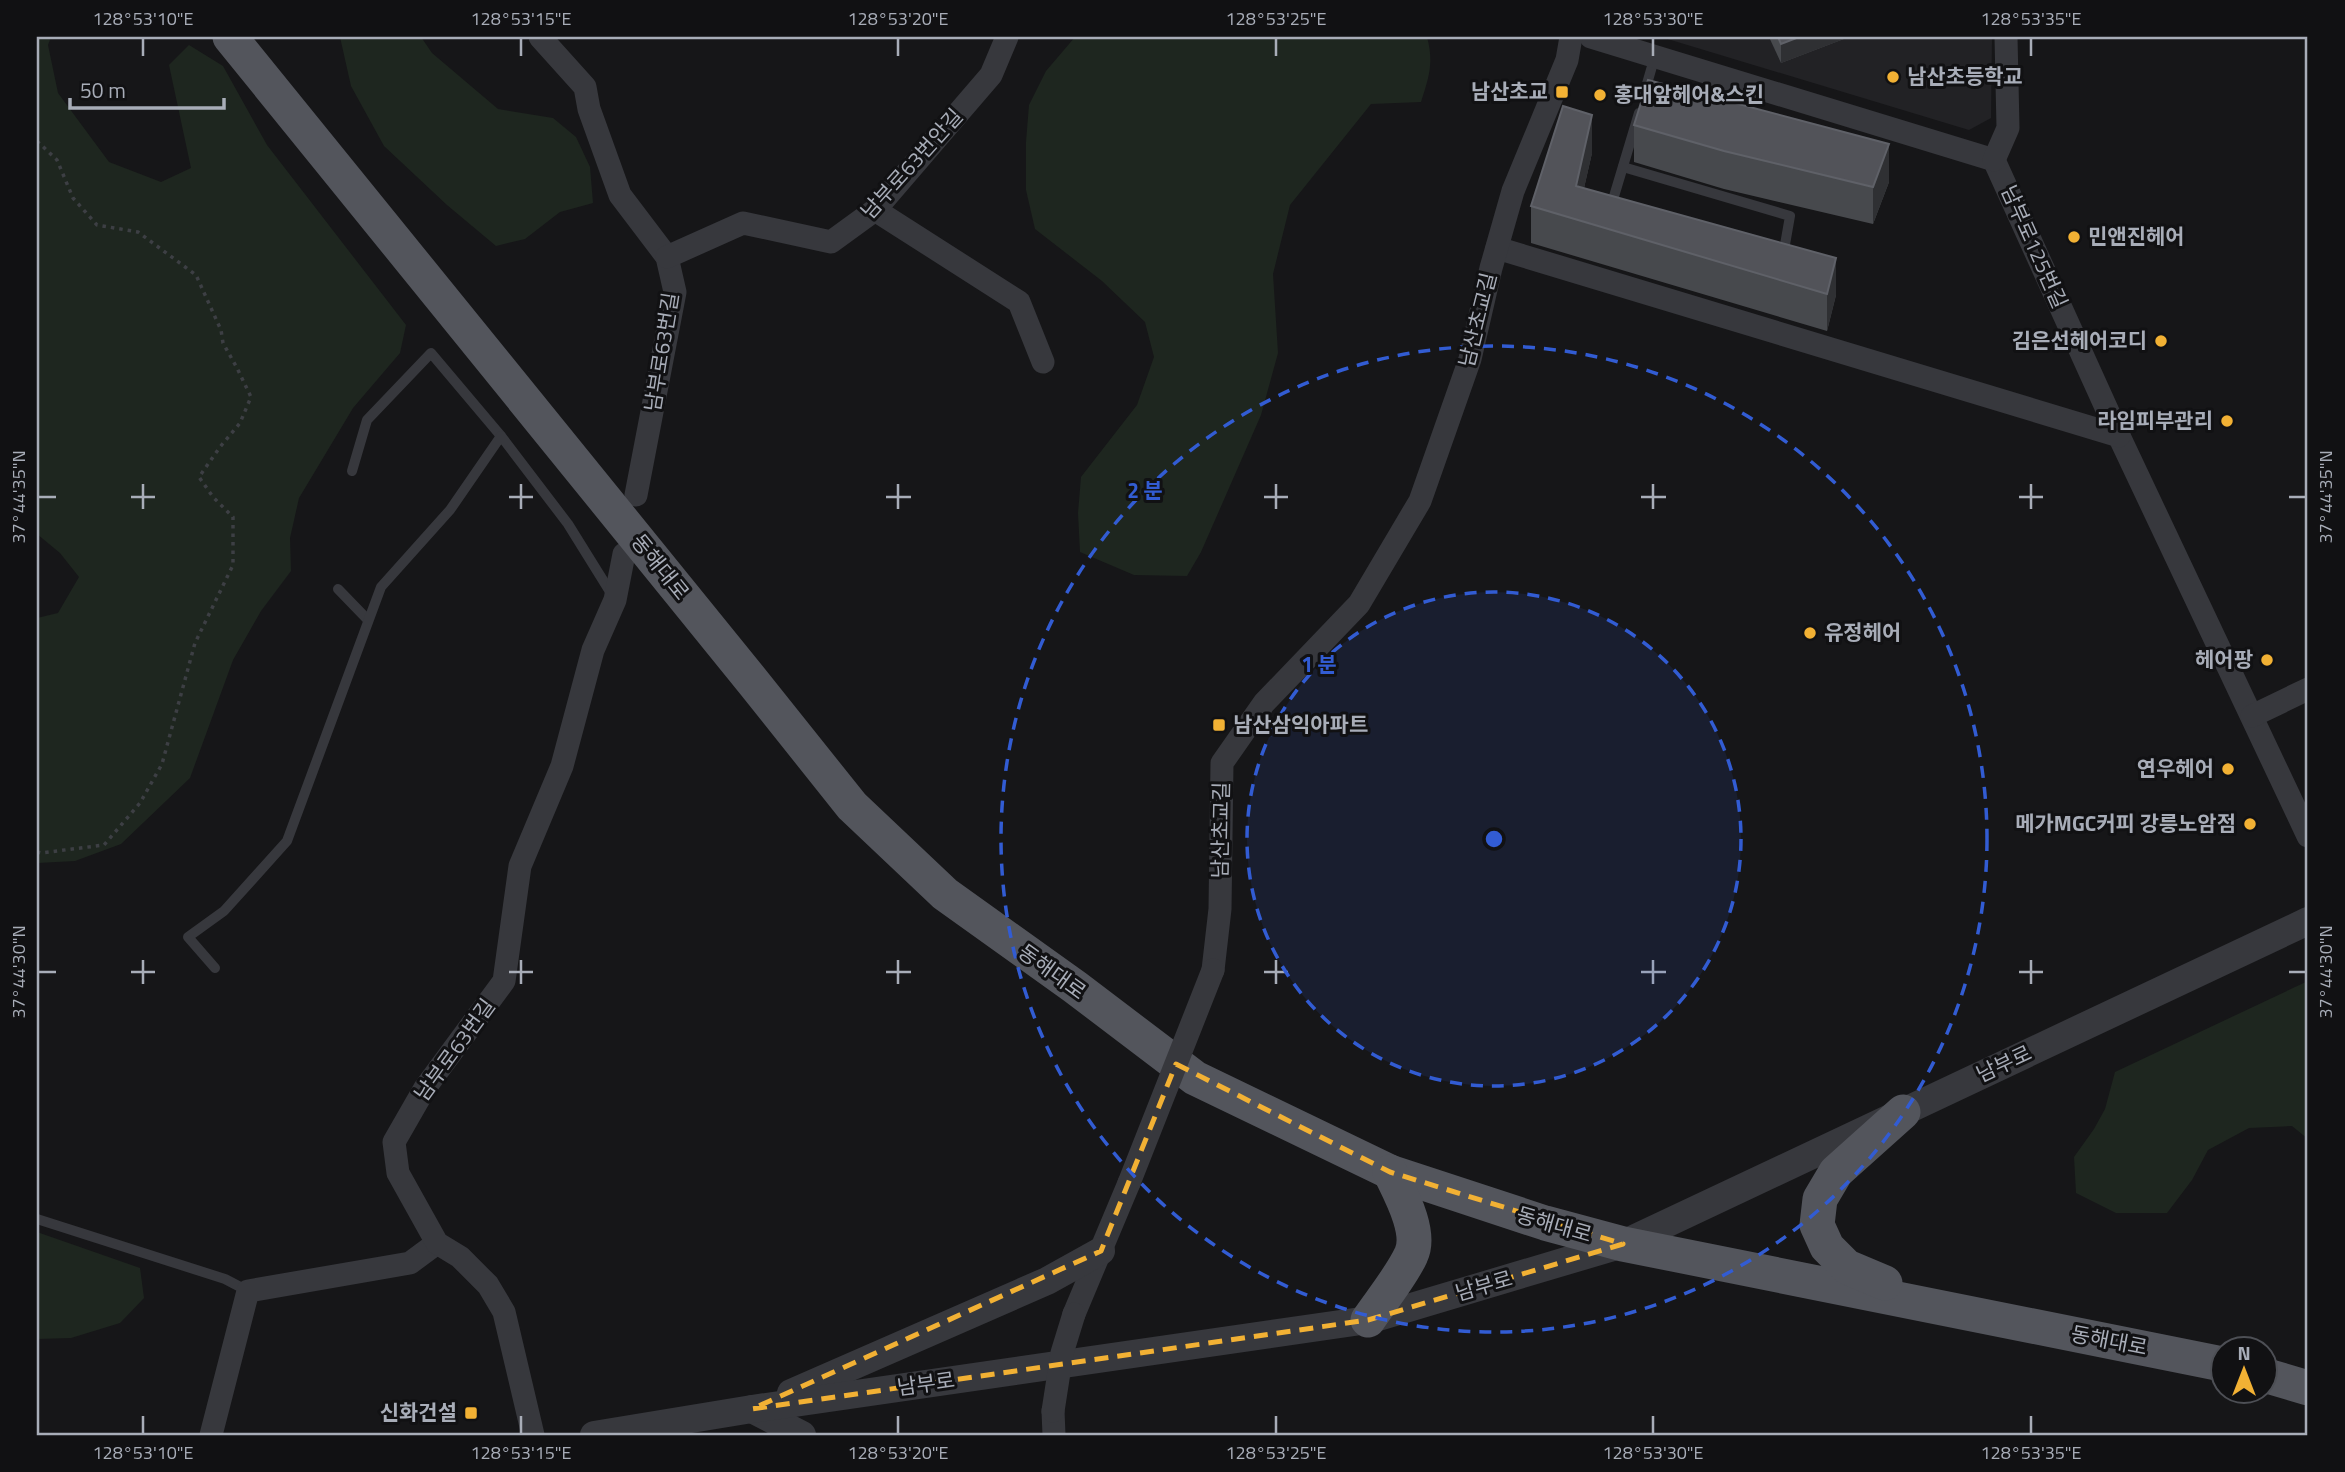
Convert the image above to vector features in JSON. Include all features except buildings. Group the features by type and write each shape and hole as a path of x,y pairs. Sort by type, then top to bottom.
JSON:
{"main road":[{"name":"동해대로","path":"230,37 852,806 945,894 1195,1078 1390,1172 1545,1223 1623,1244 2208,1361"},
{"path":"1903,1112 1836,1172 1821,1199 1817,1225 1827,1247 1847,1267 1949,1309"},
{"path":"1368,1320 1412,1254 1412,1228 1406,1204 1390,1172"},
{"path":"2278,1379 2308,1388"}],"street":[{"name":"남부로63번길","path":"540,37 585,87 589,109 620,195 667,257 675,292 636,495"},
{"name":"남부로63번안길","path":"667,257 743,223 831,242 875,210 991,75 1007,37"},
{"name":"남산초교길","path":"1054,1435 1053,1411 1062,1353 1074,1314 1213,970 1220,909 1222,763 1264,703 1359,604 1420,501 1469,359 1513,191 1567,60 1571,37"},
{"name":"남부로125번길","path":"1591,37 1994,160 2119,436 2308,836"},
{"path":"1994,160 2008,128 2006,37"},
{"path":"875,210 1019,302 1043,362"},
{"path":"1497,248 2119,436"},
{"name":"남부로63번길","path":"533,1435 505,1312 488,1285 470,1266 460,1256 437,1242 398,1173 394,1142 425,1088 505,981 520,866 562,766 593,650 615,600 624,554"},
{"path":"2252,716 2308,689"},
{"name":"남부로","path":"594,1435 752,1409 1368,1320 1623,1244 2308,921"},
{"path":"211,1435 248,1291 410,1263 437,1242"},
{"path":"752,1409 1034,1286 1101,1251"},
{"path":"752,1409 802,1435"}],"lane":[{"path":"1625,207 1612,203 1655,56"},
{"path":"1623,167 1790,216 1782,261 1769,257"},
{"path":"352,471 368,420 431,353 501,436 568,524 615,600"},
{"path":"215,968 188,937 224,911 287,841 381,587 450,510 501,436"},
{"path":"338,589 368,621"},
{"path":"37,1219 225,1279 248,1291"}],"path":[{"path":"37,141 57,160 73,198 97,225 138,232 196,275 221,330 223,343 251,397 240,423 199,477 213,497 233,517 233,565 195,643 162,764 140,803 104,845 37,852"}],"highlighted area":[{"path":"1176,1064 1390,1172 1623,1244 1368,1320 752,1409 1101,1251"}],"shaded area":[{"path":"37,37 51,37 48,45 58,93 109,162 161,182 191,168 169,65 189,45 223,66 267,145 406,325 400,353 353,408 299,498 290,538 291,571 261,611 233,660 190,778 121,844 75,861 37,863 37,618 58,613 79,577 60,553 37,534"},
{"path":"340,37 421,37 432,53 498,109 553,118 576,137 590,167 593,203 560,212 525,239 496,246 384,146 351,86"},
{"path":"1075,37 1427,37 1429,46 1430,70 1421,102 1371,104 1290,205 1273,274 1278,353 1261,415 1201,552 1187,576 1134,575 1080,552 1078,513 1081,477 1137,405 1154,357 1145,322 1102,281 1035,229 1026,190 1029,105 1046,71"},
{"name":"남산초등학교","path":"1661,37 1992,37 1991,118 1969,130"},
{"path":"2308,981 2308,1139 2292,1126 2249,1128 2208,1150 2192,1180 2167,1213 2116,1213 2076,1193 2074,1157 2105,1109 2115,1072"},
{"path":"37,1232 140,1268 144,1298 120,1323 71,1338 37,1339"}],"place":[{"name":"남산초등학교","path":"1893,77"},
{"name":"남산초교","path":"1562,92"},
{"name":"홍대앞헤어&스킨","path":"1600,95"},
{"name":"민앤진헤어","path":"2074,237"},
{"name":"김은선헤어코디","path":"2161,341"},
{"name":"라임피부관리","path":"2227,421"},
{"name":"유정헤어","path":"1810,633"},
{"name":"헤어팡","path":"2267,660"},
{"name":"남산삼익아파트","path":"1219,725"},
{"name":"연우헤어","path":"2228,769"},
{"name":"메가MGC커피 강릉노암점","path":"2250,824"},
{"name":"신화건설","path":"471,1413"}]}
